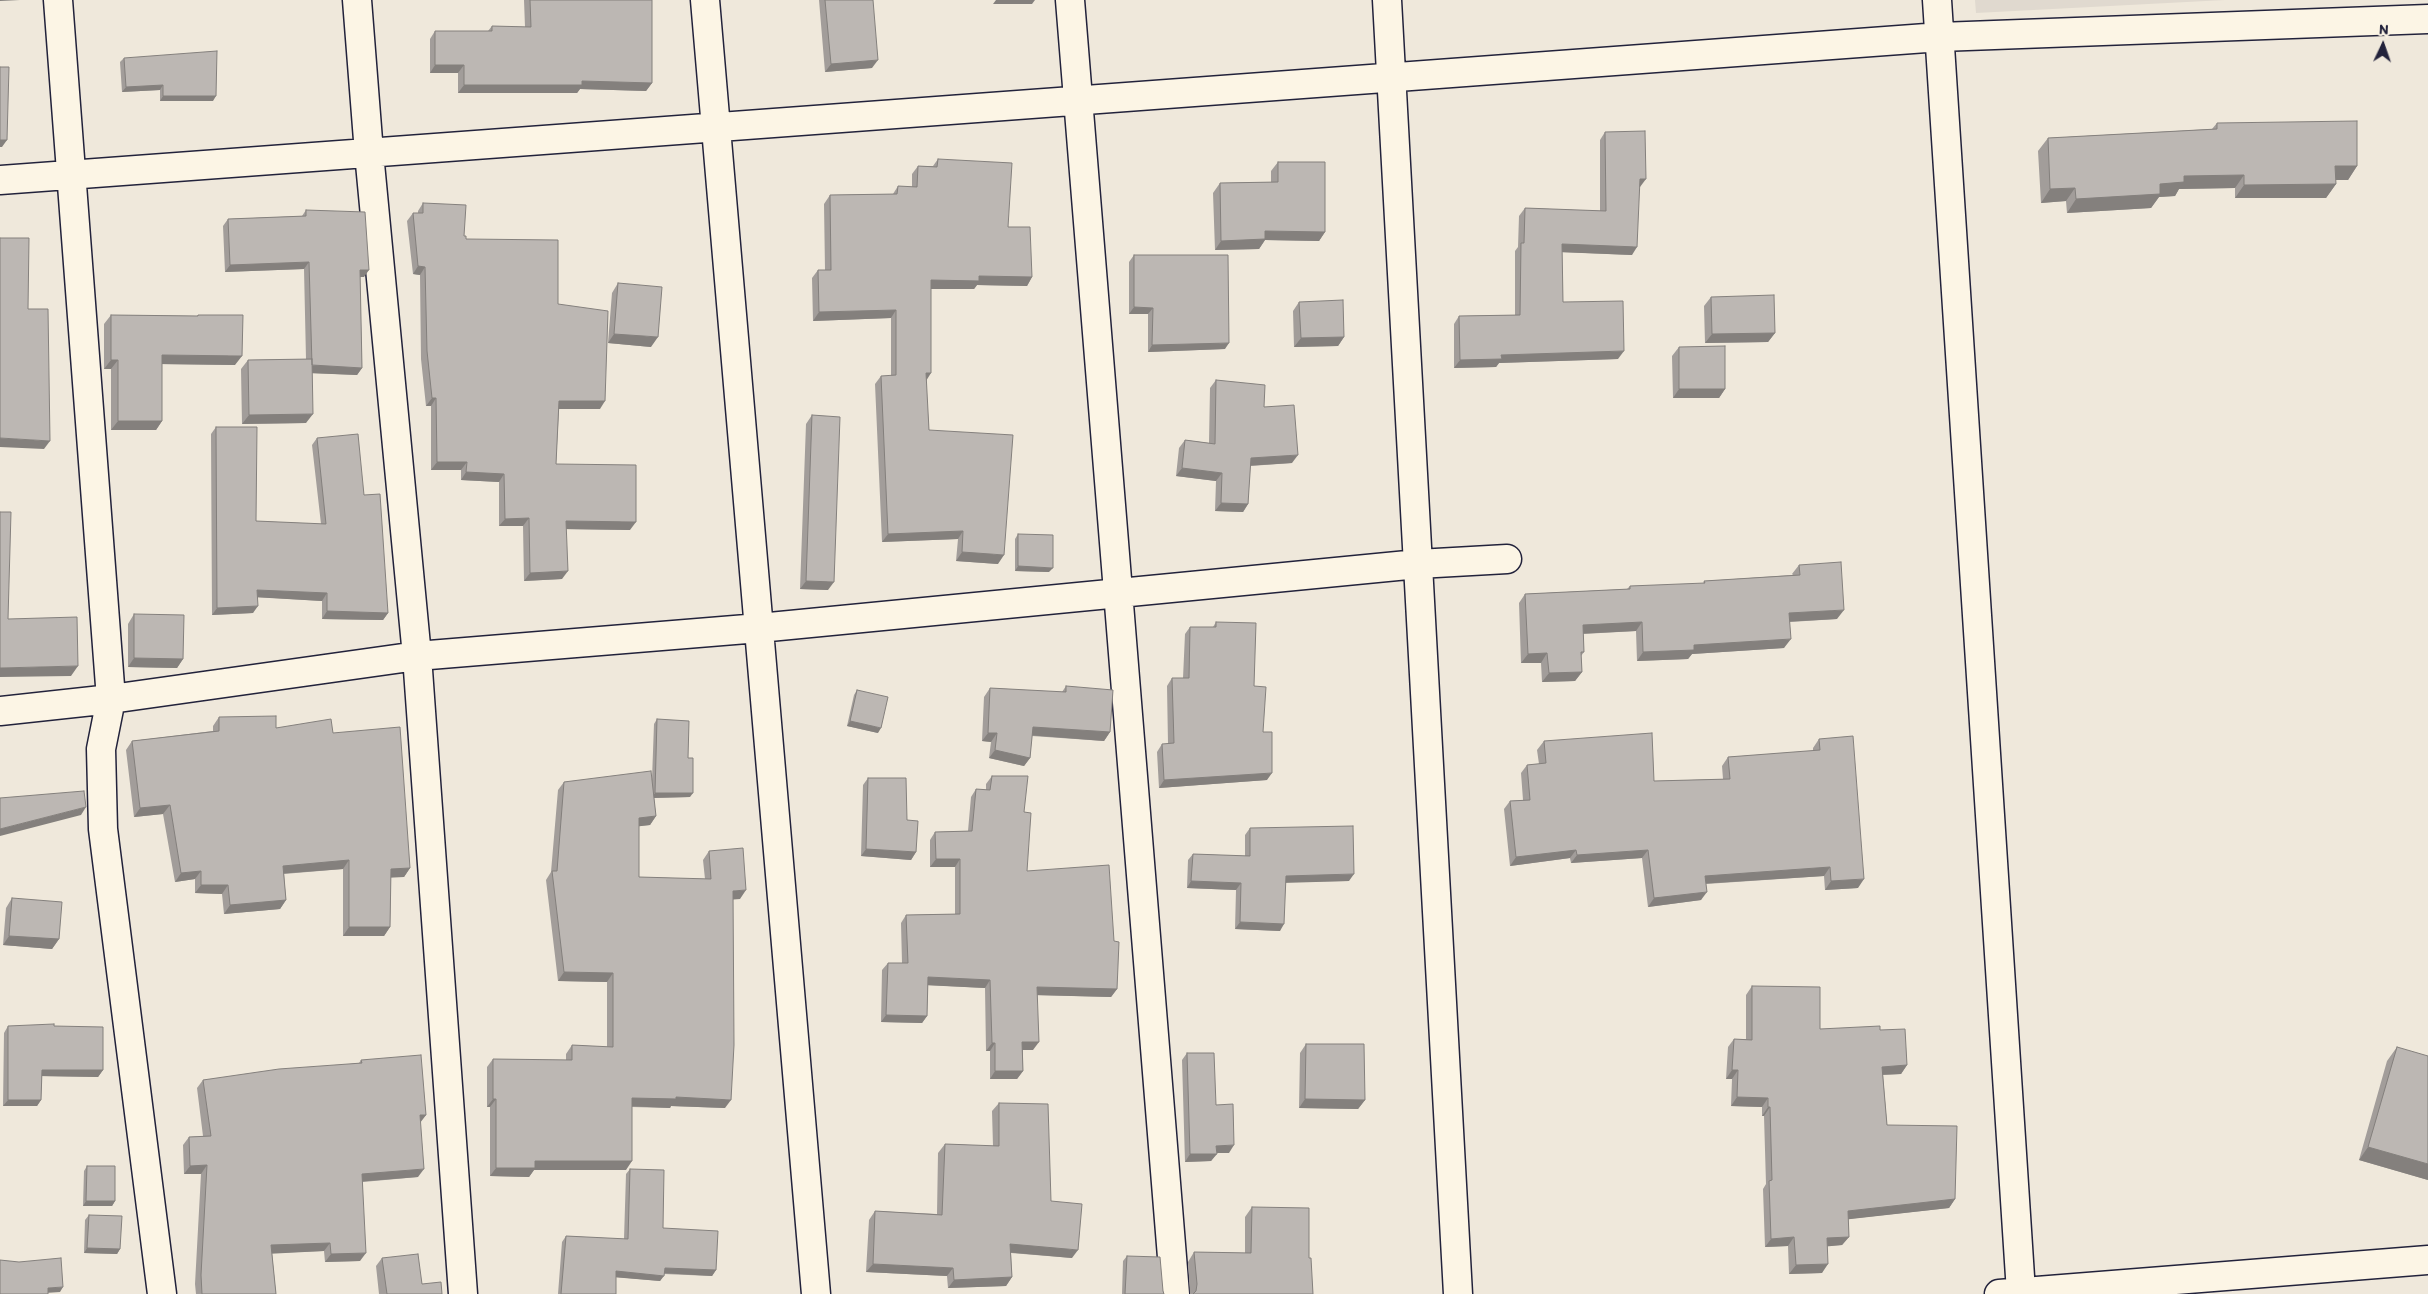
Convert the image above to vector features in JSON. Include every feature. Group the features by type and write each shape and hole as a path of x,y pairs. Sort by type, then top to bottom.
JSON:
{"street":[{"path":"58,0 111,699 101,749 103,829 162,1294"},
{"path":"357,0 369,152 417,656 463,1294"},
{"path":"706,0 816,1294"},
{"path":"1070,0 1175,1294"},
{"path":"1387,0 1458,1294"},
{"path":"1938,0 2010,1293 2428,1260"},
{"path":"0,180 1940,37 2428,19"},
{"path":"0,712 111,699 417,656 759,628 1418,564 1507,559"}],"shaded area":[{"path":"1975,0 2225,0 1976,13"}],"building":[{"path":"530,0 652,0 652,83 582,81 582,85 464,85 464,65 435,65 435,31 492,31 492,26 531,27"},
{"path":"825,0 873,0 878,60 831,64"},
{"path":"217,51 216,96 163,96 163,85 126,87 124,58"},
{"path":"0,67 9,67 7,140 0,140"},
{"path":"2357,121 2357,166 2335,166 2336,184 2244,185 2244,175 2184,176 2184,182 2160,184 2160,194 2076,199 2075,188 2050,189 2048,138 2217,129 2217,123"},
{"path":"1645,131 1646,179 1640,179 1637,247 1562,244 1563,302 1623,301 1624,351 1501,355 1502,359 1460,360 1459,316 1520,315 1521,243 1524,243 1525,208 1606,211 1605,132"},
{"path":"938,159 1012,163 1008,227 1030,227 1032,277 979,276 979,281 931,280 931,373 926,373 929,430 1013,435 1004,555 962,552 963,531 888,534 881,376 896,375 896,310 819,312 818,270 831,270 830,195 897,194 898,186 917,187 918,166 937,167"},
{"path":"1278,162 1325,162 1325,232 1265,231 1265,239 1221,241 1220,183 1278,182"},
{"path":"423,203 466,205 464,236 466,236 466,239 558,240 558,304 608,311 605,401 559,401 556,464 636,465 636,522 566,521 568,571 530,573 529,518 505,519 504,474 466,472 467,462 437,462 436,398 432,398 427,351 425,267 418,266 413,213 423,213"},
{"path":"306,210 365,212 369,270 360,270 362,368 312,365 309,262 230,265 228,219 306,216"},
{"path":"0,238 29,238 28,309 48,309 50,441 0,438"},
{"path":"1134,255 1228,255 1229,343 1152,345 1153,308 1134,307"},
{"path":"618,283 662,287 658,337 614,334"},
{"path":"1774,295 1775,333 1712,334 1711,297"},
{"path":"1343,300 1344,337 1301,338 1299,302"},
{"path":"111,315 243,315 242,356 162,355 162,421 118,421 118,360 111,360"},
{"path":"1725,346 1725,389 1679,389 1679,347"},
{"path":"312,359 313,414 249,415 248,360"},
{"path":"1216,380 1265,385 1264,407 1294,405 1298,455 1251,458 1248,504 1221,503 1222,473 1182,468 1185,440 1215,444"},
{"path":"812,415 840,417 834,582 806,581"},
{"path":"216,427 257,427 256,521 326,524 317,438 358,434 364,495 380,494 388,613 327,611 327,593 257,590 258,606 217,608"},
{"path":"0,512 11,512 8,619 77,617 78,666 0,668"},
{"path":"1018,534 1053,535 1053,568 1018,566"},
{"path":"1841,562 1844,610 1789,613 1791,639 1694,645 1694,650 1643,652 1642,622 1583,625 1584,652 1581,652 1582,672 1549,673 1547,653 1528,654 1525,594 1630,589 1630,586 1705,583 1704,581 1800,575 1799,565"},
{"path":"134,614 184,615 183,659 134,658"},
{"path":"1216,622 1256,623 1254,686 1266,687 1263,732 1272,732 1272,773 1164,780 1162,744 1174,743 1172,678 1189,678 1190,627 1216,627"},
{"path":"1066,686 1113,690 1110,732 1033,727 1030,758 995,750 997,733 988,733 990,688 1066,692"},
{"path":"857,690 888,697 881,728 850,721"},
{"path":"276,716 276,728 331,719 333,733 400,727 410,868 391,869 390,927 349,927 349,860 283,866 286,900 230,905 228,885 201,885 201,871 181,873 170,805 140,808 132,741 219,731 219,717"},
{"path":"657,719 689,721 688,758 693,758 693,793 655,793"},
{"path":"1652,733 1654,781 1730,779 1728,757 1820,750 1819,739 1853,736 1864,879 1831,881 1830,867 1705,876 1707,892 1654,898 1648,850 1577,855 1576,850 1516,857 1510,801 1530,800 1527,765 1546,763 1544,741"},
{"path":"651,771 656,816 639,818 639,877 711,879 709,851 743,848 746,890 733,891 734,1045 731,1100 676,1097 676,1099 632,1098 632,1161 535,1161 535,1168 496,1168 496,1099 493,1099 493,1059 572,1060 572,1045 613,1047 613,973 564,972 552,871 557,871 564,782"},
{"path":"992,776 1028,776 1024,812 1031,813 1027,871 1109,865 1114,941 1119,942 1117,989 1037,987 1039,1042 1022,1042 1023,1071 995,1071 995,1043 992,1043 990,980 928,977 927,1016 886,1015 888,963 908,963 906,915 960,914 960,859 936,859 935,832 972,831 976,789 990,790"},
{"path":"868,778 906,778 907,820 918,821 916,852 866,849"},
{"path":"84,791 86,807 0,829 0,798"},
{"path":"1353,826 1354,874 1286,876 1284,924 1240,922 1241,883 1191,881 1193,854 1250,856 1250,828"},
{"path":"12,898 62,902 59,939 9,936"},
{"path":"1752,986 1820,987 1820,1029 1880,1026 1880,1030 1905,1029 1907,1065 1882,1067 1887,1125 1957,1126 1955,1199 1848,1211 1849,1237 1827,1238 1828,1264 1796,1265 1794,1237 1771,1239 1769,1181 1772,1180 1770,1107 1768,1107 1768,1098 1737,1097 1738,1070 1732,1070 1734,1039 1752,1040"},
{"path":"54,1024 54,1026 103,1027 103,1070 42,1070 41,1100 8,1100 8,1026"},
{"path":"1306,1044 1364,1044 1365,1100 1305,1099"},
{"path":"2397,1047 2428,1056 2428,1164 2368,1147"},
{"path":"1187,1053 1214,1053 1216,1105 1233,1104 1234,1145 1216,1146 1217,1154 1190,1154"},
{"path":"421,1055 426,1115 420,1115 424,1169 362,1174 366,1253 331,1254 330,1243 271,1245 276,1294 202,1294 201,1275 207,1165 190,1166 189,1137 211,1136 203,1080 279,1069 362,1063 361,1060"},
{"path":"999,1103 1048,1104 1051,1201 1082,1204 1078,1250 1010,1244 1012,1277 954,1280 953,1268 873,1264 875,1211 942,1215 945,1144 999,1146"},
{"path":"87,1166 115,1166 115,1201 86,1201"},
{"path":"630,1169 664,1170 663,1228 718,1231 716,1270 665,1268 664,1276 616,1271 616,1294 561,1294 566,1236 628,1239"},
{"path":"1252,1207 1309,1208 1309,1258 1311,1258 1313,1294 1193,1294 1196,1291 1197,1284 1194,1252 1251,1253"},
{"path":"89,1215 122,1216 120,1249 87,1248"},
{"path":"418,1254 422,1284 441,1282 442,1294 387,1294 382,1258"},
{"path":"1127,1256 1160,1257 1164,1294 1125,1294"},
{"path":"61,1258 63,1287 48,1288 48,1294 0,1294 0,1260 19,1262"}]}
